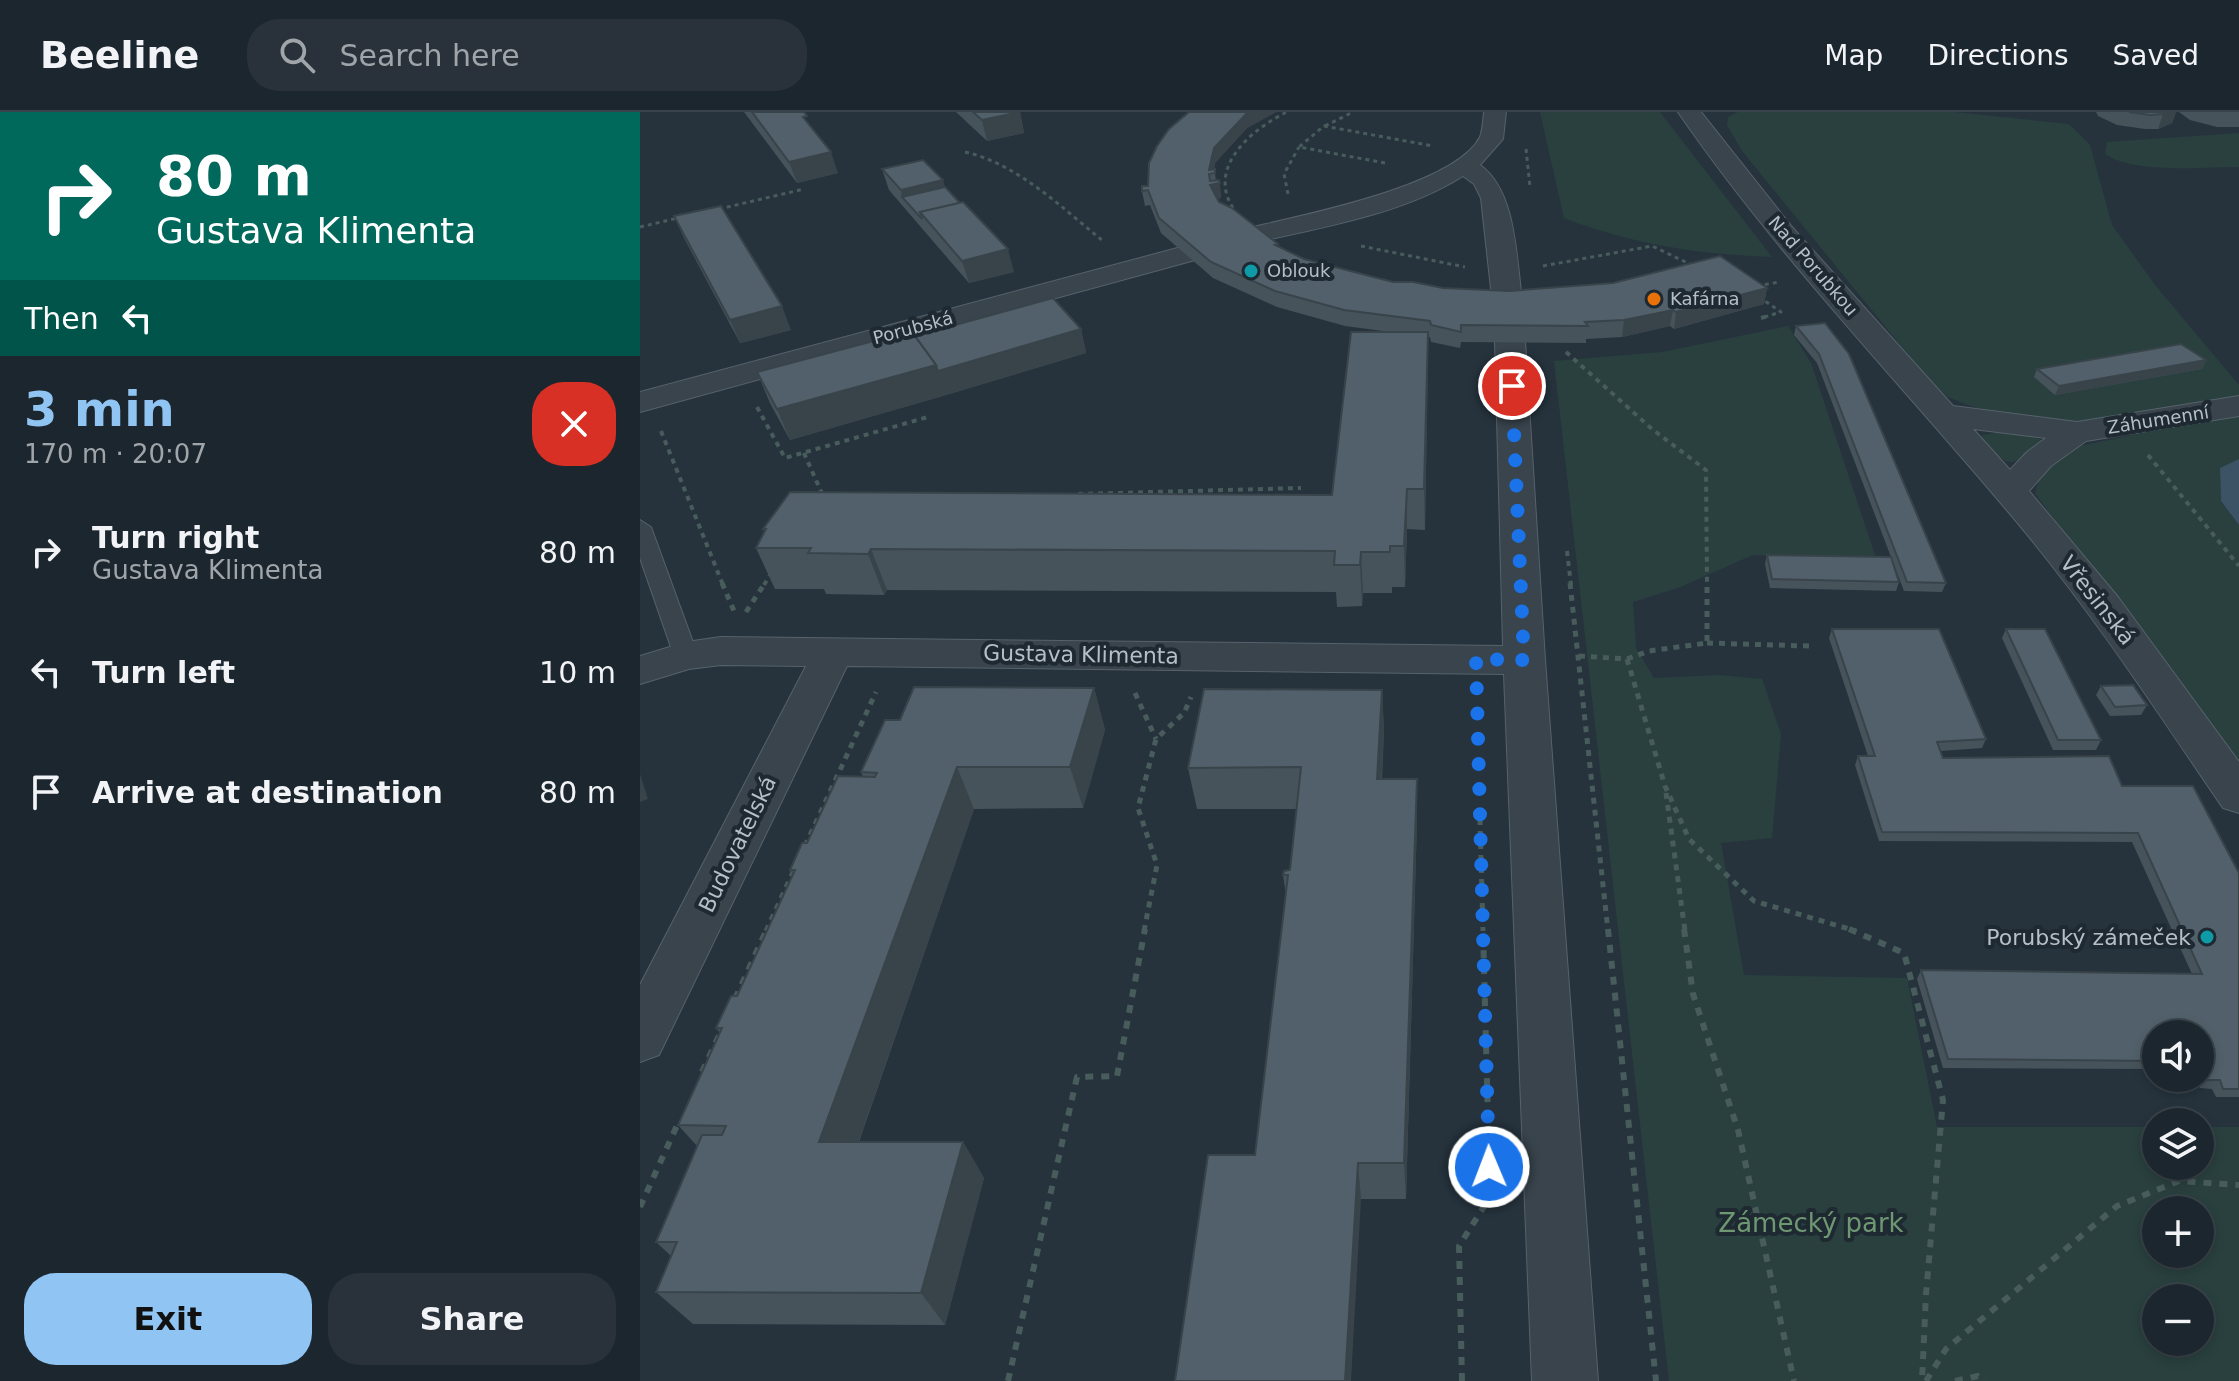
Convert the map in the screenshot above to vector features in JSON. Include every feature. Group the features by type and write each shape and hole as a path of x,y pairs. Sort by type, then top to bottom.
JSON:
{"street":[{"path":"1250,236 1414,190 1465,166 1481,152 1493,135 1495,112"},
{"name":"Nad Porubkou","path":"1689,112 1729,167 1943,415"},
{"path":"1465,166 1485,180 1494,198 1509,324 1524,660 1565,1381"},
{"name":"Porubská","path":"648,409 1185,254"},
{"name":"Záhumenní","path":"1943,415 2077,432 2239,406"},
{"name":"Vřesinská","path":"1943,415 2083,579 2128,637 2239,796"},
{"name":"Záhumenní","path":"2009,492 2039,459 2077,432"},
{"name":"Budovatelská","path":"640,1038 834,650"},
{"name":"Gustava Klimenta","path":"640,670 686,656 721,651 1524,660"}],"lane":[{"path":"640,527 686,656"}],"path":[{"path":"1236,212 1228,203 1226,180 1230,162 1258,128 1287,112"},
{"path":"1292,200 1287,193 1284,174 1299,147 1324,126 1353,112"},
{"path":"1324,126 1444,148"},
{"path":"1299,147 1386,164"},
{"path":"965,152 980,153 1048,198 1110,246"},
{"path":"714,210 804,189"},
{"path":"640,227 685,216"},
{"path":"1356,244 1466,267 1465,254"},
{"path":"1538,267 1652,246 1699,269 1691,271"},
{"path":"1746,288 1760,285"},
{"path":"1758,296 1781,312 1761,318"},
{"path":"1566,352 1628,408 1706,470 1707,643"},
{"path":"756,405 785,458 928,417"},
{"path":"648,409 739,623 773,570"},
{"path":"2117,428 2157,463 2239,566"},
{"path":"804,453 828,509"},
{"path":"1072,494 1301,488"},
{"path":"1567,544 1656,1381"},
{"path":"1579,656 1627,659 1649,651 1707,643 1809,646"},
{"path":"1008,1381 1077,1077 1117,1076 1157,865 1138,808 1156,739 1184,713 1197,684 1185,655"},
{"path":"1627,659 1665,786 1689,839 1754,901 1858,932 1904,953 1943,1100 1926,1294 1924,1381"},
{"path":"1129,680 1156,739"},
{"path":"804,849 876,691"},
{"path":"1665,786 1693,994 1738,1130 1794,1381"},
{"path":"1462,1381 1459,1246 1490,1197 1480,809"},
{"path":"732,1006 798,863"},
{"path":"699,1078 725,1021"},
{"path":"640,1207 686,1107"},
{"path":"1924,1381 1946,1349 2117,1206 2179,1181 2239,1185"},
{"path":"1955,1381 1978,1376 1985,1381"}],"green space":[{"path":"1540,112 1660,112 1772,257 1666,246 1616,235 1564,218"},
{"path":"1738,112 1954,112 2069,124 2090,145 2112,225 2155,285 2239,385 2239,399 2063,425 1993,413 1948,397 1932,384 1742,151 1727,125 1728,117"},
{"path":"2239,133 2239,167 2151,167 2105,154 2107,142"},
{"name":"Zámecký park","path":"1788,326 1811,363 1876,558 1753,555 1678,588 1633,602 1636,648 1654,678 1719,675 1762,679 1781,734 1772,838 1721,843 1744,975 1907,978 1937,1127 2142,1127 2142,1180 2214,1180 2214,1127 2239,1127 2239,1381 1669,1381 1554,361 1662,352"},
{"path":"2239,413 2239,459 2220,469 2221,501 2239,525 2239,778 2035,493 2042,471 2070,448"},
{"path":"2023,433 2045,441 2019,460 2006,461 1982,440 1982,435"}],"water":[{"path":"2239,459 2239,525 2221,501 2220,468"}],"building":[{"path":"752,112 804,112 807,116 803,117 831,152 789,162"},
{"path":"973,112 1020,112 982,120"},
{"path":"1189,112 1248,112 1214,148 1209,170 1215,169 1215,173 1209,174 1210,181 1219,180 1220,183 1210,185 1219,202 1232,208 1278,244 1275,245 1304,259 1393,282 1509,291 1613,283 1720,256 1767,288 1676,312 1585,322 1588,326 1461,325 1461,332 1431,325 1430,321 1344,310 1275,291 1211,262 1159,218 1148,190 1142,191 1142,186 1148,186 1149,163 1157,146 1169,129"},
{"path":"2129,112 2169,112 2150,115"},
{"path":"923,160 943,180 901,190 882,169"},
{"path":"945,187 960,203 920,212 922,219 902,197"},
{"path":"963,202 1008,249 962,261 920,212"},
{"path":"721,206 782,306 730,320 674,216"},
{"path":"1053,298 1081,329 938,371 915,336"},
{"path":"1825,323 1849,354 1946,583 1907,582 1819,354 1796,326"},
{"path":"911,331 936,365 777,409 757,372"},
{"path":"1351,332 1428,332 1424,489 1407,489 1404,546 1390,546 1390,552 1361,552 1360,565 1334,565 1335,551 871,549 868,554 808,553 811,548 756,548 766,529 763,529 790,492 1332,495"},
{"path":"2181,344 2206,360 2059,386 2037,369"},
{"path":"1767,555 1891,557 1899,582 1772,579"},
{"name":"Porubský zámeček","path":"1832,629 1939,629 1986,739 1937,742 1943,758 2109,756 2122,786 2193,786 2239,873 2239,1089 2223,1089 2220,1080 2214,1080 2214,1020 2142,1020 2142,1061 1948,1059 1921,970 2202,974 2138,833 1882,832 1858,756 1875,756"},
{"path":"2006,629 2045,629 2101,740 2058,740"},
{"path":"2133,685 2147,705 2115,707 2101,686"},
{"path":"914,687 1094,688 1070,767 957,767 819,1142 963,1142 921,1293 656,1292 677,1242 656,1242 702,1135 722,1135 726,1126 678,1125 722,1028 716,1028 731,996 737,996 795,870 790,870 802,843 807,843 838,776 875,777 877,773 861,772 885,720 900,720"},
{"path":"1204,689 1382,690 1377,779 1417,779 1404,1163 1358,1163 1345,1381 1175,1381 1208,1155 1255,1155 1288,875 1283,875 1284,871 1290,870 1301,767 1188,768"}],"place":[{"name":"Oblouk","path":"1251,271"},
{"name":"Kafárna","path":"1654,299"},
{"name":"Porubský zámeček","path":"2207,937"}],"route":[{"path":"1489,1167 1476,659 1524,660 1512,386"}]}
